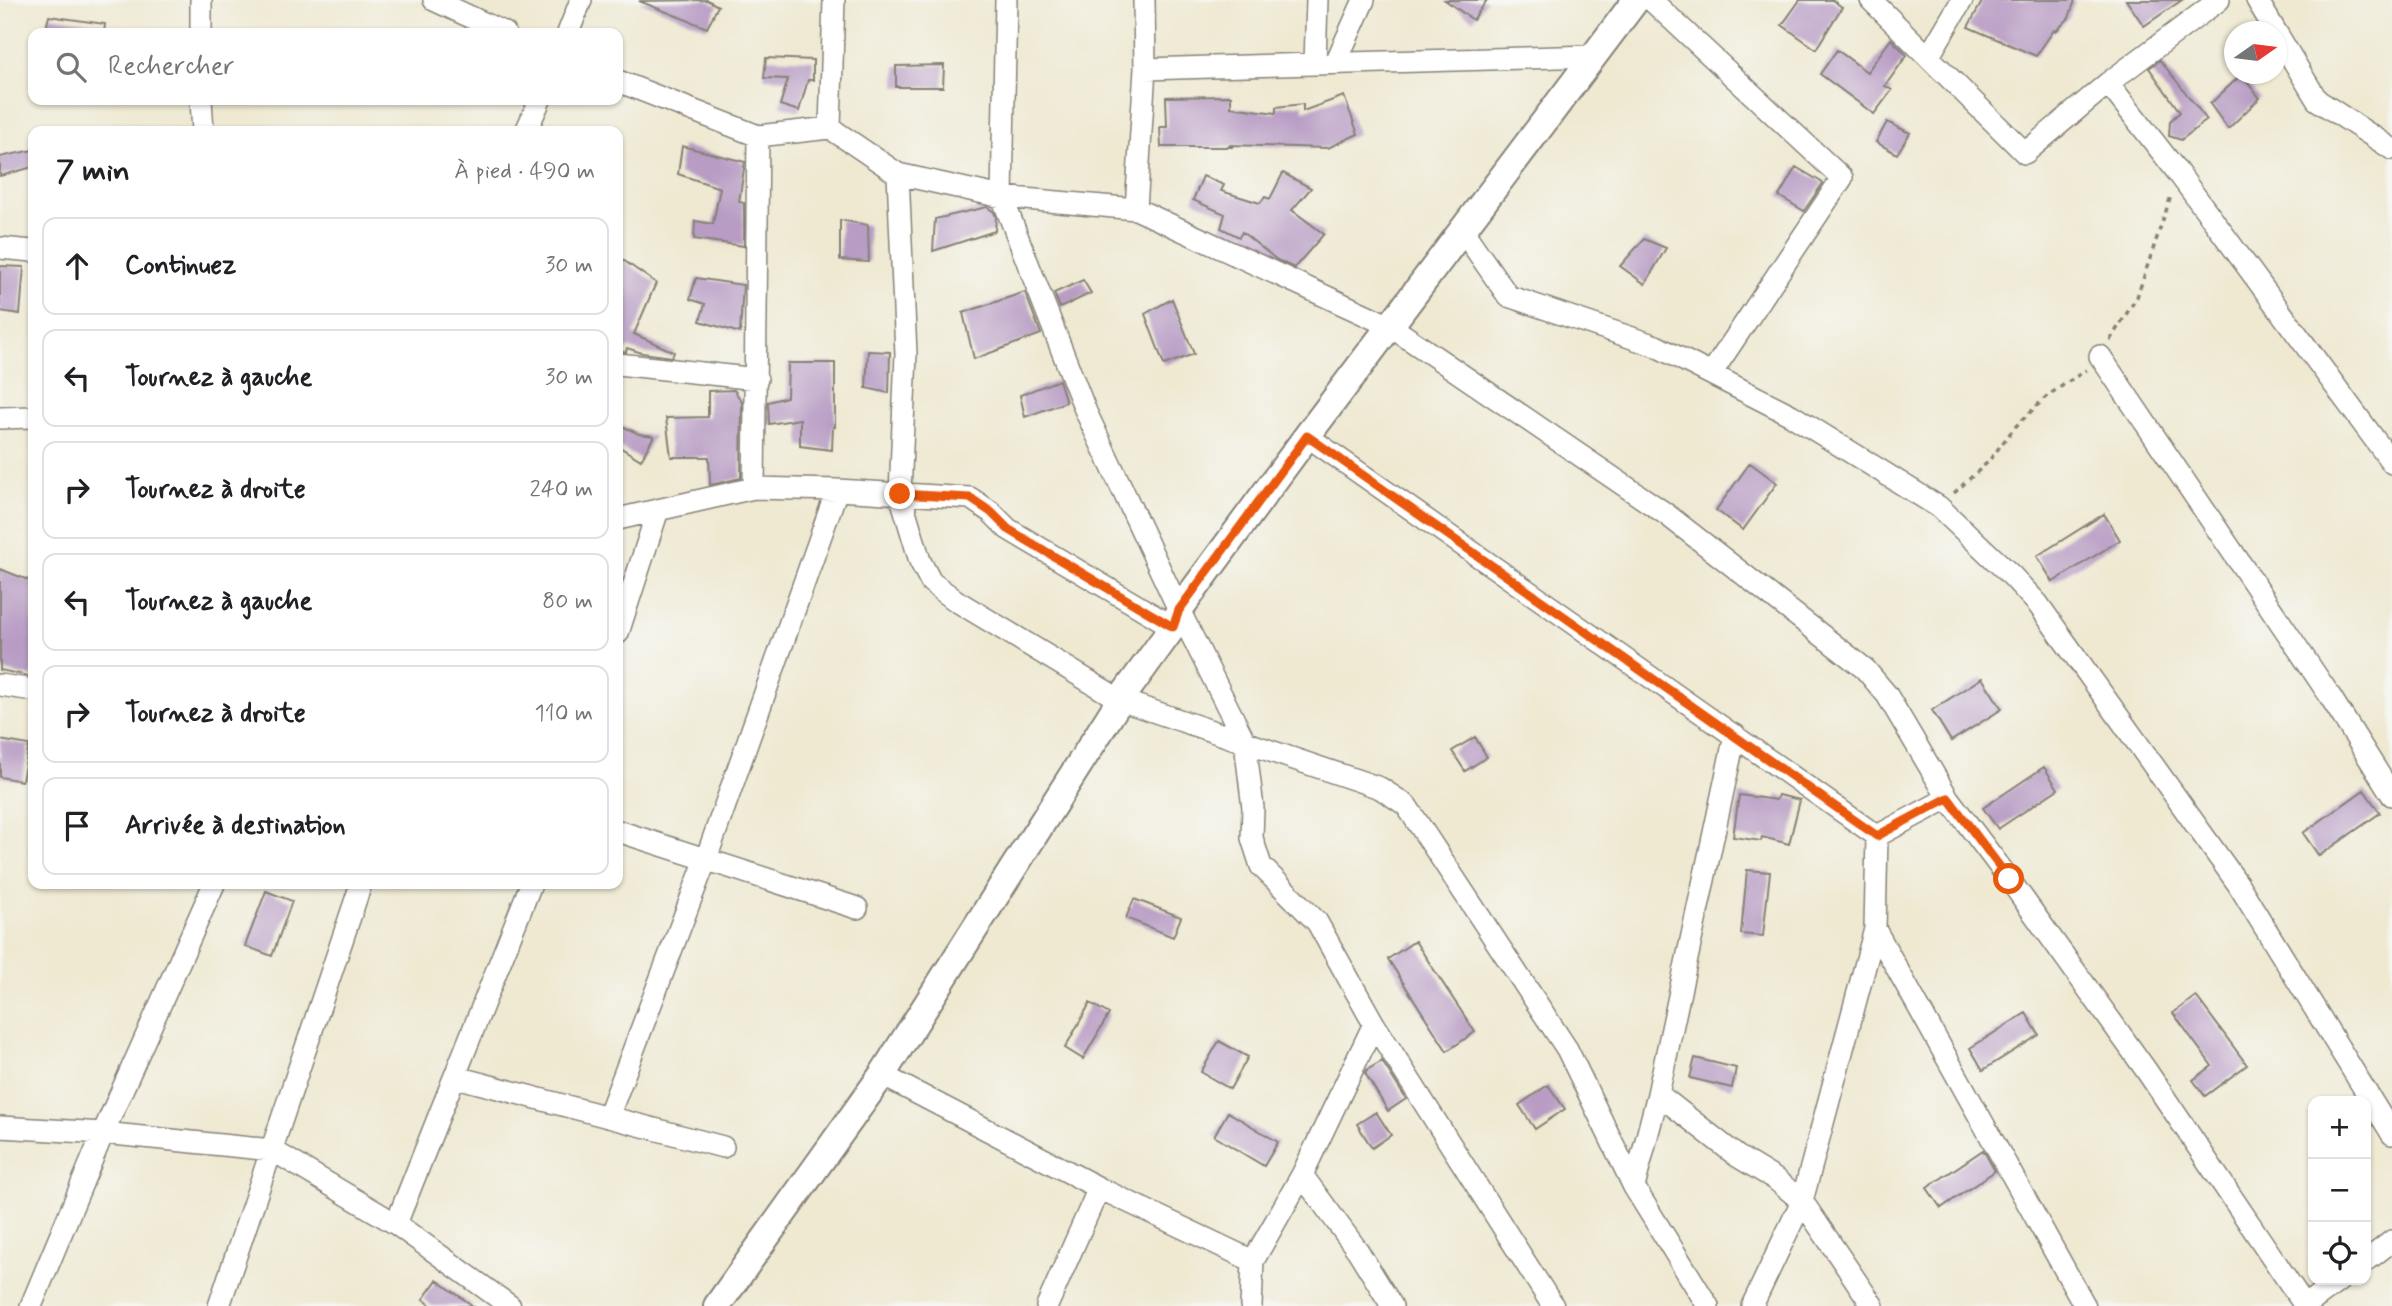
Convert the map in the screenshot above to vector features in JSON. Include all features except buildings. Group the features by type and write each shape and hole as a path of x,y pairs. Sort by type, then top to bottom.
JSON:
{"street":[{"path":"201,0 201,28"},
{"path":"434,0 494,28"},
{"path":"570,28 581,0"},
{"path":"830,128 834,0"},
{"path":"1006,0 1002,197 1086,412 1176,619 1245,742 1253,808 1252,838 1261,866 1317,922 1374,1024 1553,1306"},
{"path":"1136,209 1144,69 1144,0"},
{"path":"1315,64 1317,0"},
{"path":"1336,62 1364,0"},
{"path":"717,1306 882,1075 1120,700 1176,619 1307,436 1636,0"},
{"path":"1651,0 1842,177 1711,374"},
{"path":"1871,0 2025,153 2108,83 2218,0"},
{"path":"1929,56 1962,0"},
{"path":"2257,0 2269,21"},
{"path":"2287,50 2317,100 2392,149"},
{"path":"1144,69 1593,57"},
{"path":"623,83 758,136 830,128 898,174 1002,197 1136,209 1390,326 1666,514 1865,669 1887,695 1948,798 2146,1070 2305,1306 2333,1285"},
{"path":"2108,83 2179,174 2392,463"},
{"path":"201,105 204,126"},
{"path":"528,126 538,105"},
{"path":"754,488 758,136"},
{"path":"898,174 906,354 900,494 919,561 931,582 955,600 1120,700 1380,788 1406,805 1567,1049 1634,1187 1708,1306"},
{"path":"1463,231 1508,296 1656,346 1791,415 1939,507 2012,576 2038,604 2238,884 2392,1134"},
{"path":"0,248 28,251"},
{"path":"2100,356 2328,693 2392,795"},
{"path":"623,365 757,379"},
{"path":"0,418 28,417"},
{"path":"1307,436 1877,836"},
{"path":"623,518 754,488 970,498 991,512 1008,529 1176,619"},
{"path":"607,1117 706,859 837,490"},
{"path":"623,618 658,510"},
{"path":"0,685 28,689"},
{"path":"1634,1187 1658,1094 1735,735"},
{"path":"1877,836 1948,798"},
{"path":"623,833 857,908"},
{"path":"1752,1306 1802,1201 1875,929 1877,836"},
{"path":"31,1306 103,1133 212,889"},
{"path":"219,1306 359,889"},
{"path":"396,1224 529,889"},
{"path":"1875,929 2085,1306"},
{"path":"1251,1306 1253,1261 1302,1175 1374,1024"},
{"path":"882,1075 1099,1188 1253,1261"},
{"path":"456,1077 723,1147"},
{"path":"1658,1094 1737,1156 1775,1179 1802,1201 1873,1306"},
{"path":"0,1127 103,1133 272,1150 396,1224 510,1306"},
{"path":"1302,1175 1358,1251 1392,1306"},
{"path":"1047,1306 1099,1188"},
{"path":"2371,1257 2392,1241"}],"path":[{"path":"1939,507 1988,462 2015,427 2047,396 2081,375 2100,356 2137,297 2179,174"}],"route":[{"path":"900,494 970,498 991,512 1008,529 1173,627 1179,610 1307,436 1877,836 1948,798 2009,879"}]}
